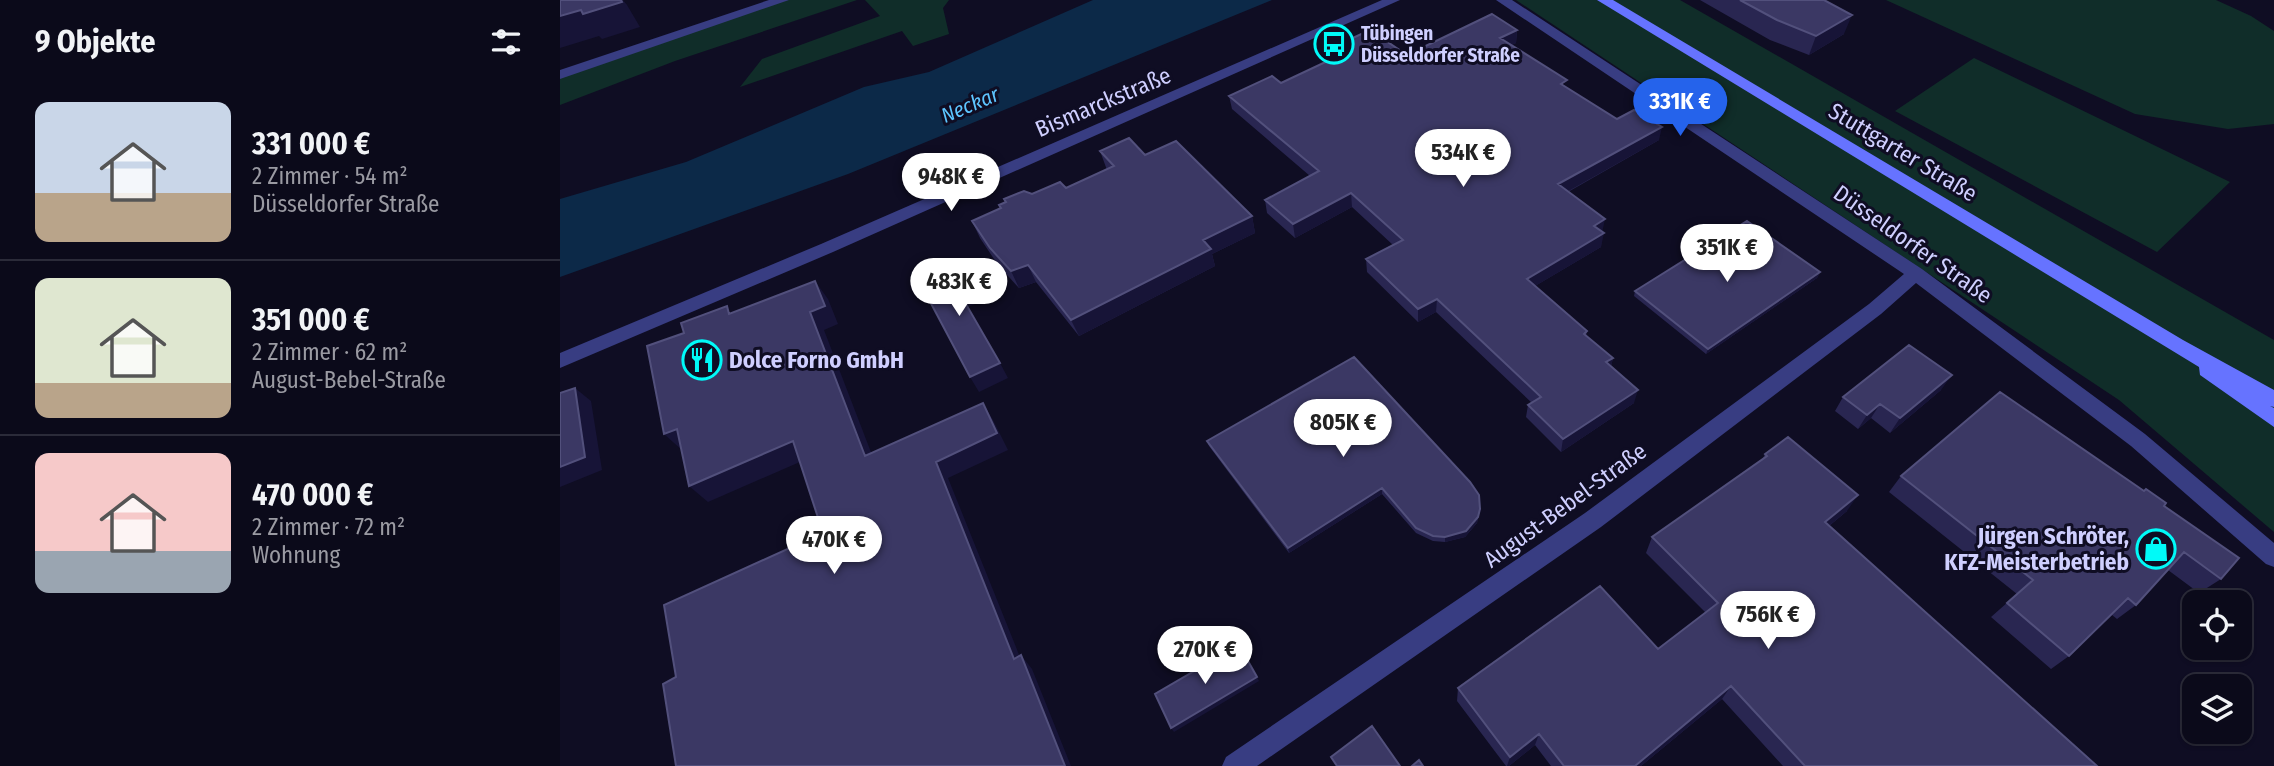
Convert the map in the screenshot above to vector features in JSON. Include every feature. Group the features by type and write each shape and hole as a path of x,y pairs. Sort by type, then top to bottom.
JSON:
{"main road":[{"name":"Stuttgarter Straße","path":"1604,0 2176,345 2274,399"},
{"name":"Stuttgarter Straße","path":"2176,345 2274,419"}],"street":[{"path":"560,75 782,0"},
{"name":"Bismarckstraße","path":"560,361 827,248 1393,0"},
{"name":"Düsseldorfer Straße","path":"1503,0 1916,273 2138,440 2274,557"},
{"name":"August-Bebel-Straße","path":"1235,766 1593,520 1875,309 1916,273"}],"green space":[{"path":"782,0 857,0 675,61 560,105 560,75"},
{"path":"865,0 949,0 943,8 949,34 913,46 902,31 740,87 762,59 880,16"},
{"path":"1516,0 1680,0 2274,340 2274,532 2119,400"},
{"path":"1886,0 2216,0 2251,16 2274,31 2274,124 2228,129 2135,114"},
{"path":"1974,58 2230,182 2157,252 1895,111"}],"water":[{"name":"Neckar","path":"1093,0 1272,0 848,174 560,277 560,199 686,162 864,87 929,72"}],"building":[{"path":"560,0 622,2 583,14 581,10 560,16"},
{"path":"1740,0 1824,0 1852,15 1816,36 1777,20"},
{"path":"1492,14 1517,30 1500,38 1567,80 1561,84 1617,119 1634,110 1662,127 1558,184 1605,219 1594,226 1604,233 1527,279 1587,331 1584,334 1613,358 1606,362 1638,390 1563,439 1528,405 1541,397 1437,299 1418,309 1366,259 1403,240 1351,193 1293,224 1265,200 1319,171 1229,96 1272,76 1281,83 1351,50 1342,43 1370,30 1407,55"},
{"path":"1129,138 1145,155 1176,141 1252,216 1203,240 1211,249 1071,320 1028,265 1011,271 990,248 972,221 1001,208 999,205 1006,202 1004,199 1024,191 1032,194 1060,182 1066,188 1114,166 1100,151"},
{"path":"1747,221 1820,272 1708,349 1635,291"},
{"path":"958,263 971,286 959,292 1000,363 970,377 918,279"},
{"path":"815,281 825,306 810,312 865,456 983,403 997,433 936,462 1014,659 1021,655 1065,766 676,766 663,684 676,677 664,605 823,533 793,441 689,486 677,429 664,434 647,346 684,333 681,323 727,306 729,314"},
{"path":"1909,345 1952,375 1900,418 1880,404 1867,415 1843,397"},
{"path":"1354,357 1479,495 1478,517 1466,531 1445,537 1433,536 1416,528 1382,488 1288,548 1207,441"},
{"path":"575,388 585,457 560,467 560,393"},
{"path":"2000,392 2144,491 2146,489 2166,503 2164,506 2239,558 2221,579 2184,552 2136,605 2128,598 2069,656 2007,603 2033,580 1901,476"},
{"path":"1788,437 1858,495 1825,522 2097,766 1805,766 1731,686 1635,766 1564,766 1539,734 1510,757 1458,688 1600,586 1658,649 1718,603 1652,537 1767,456 1765,454"},
{"path":"1239,645 1257,677 1171,728 1155,694"},
{"path":"1372,726 1400,766 1337,766 1331,757"},
{"path":"1419,760 1423,766 1412,766"}],"place":[{"name":"Tübingen Düsseldorfer Straße","path":"1334,44"},
{"name":"Dolce Forno GmbH","path":"702,360"},
{"name":"Jürgen Schröter, KFZ-Meisterbetrieb","path":"2156,549"}]}
